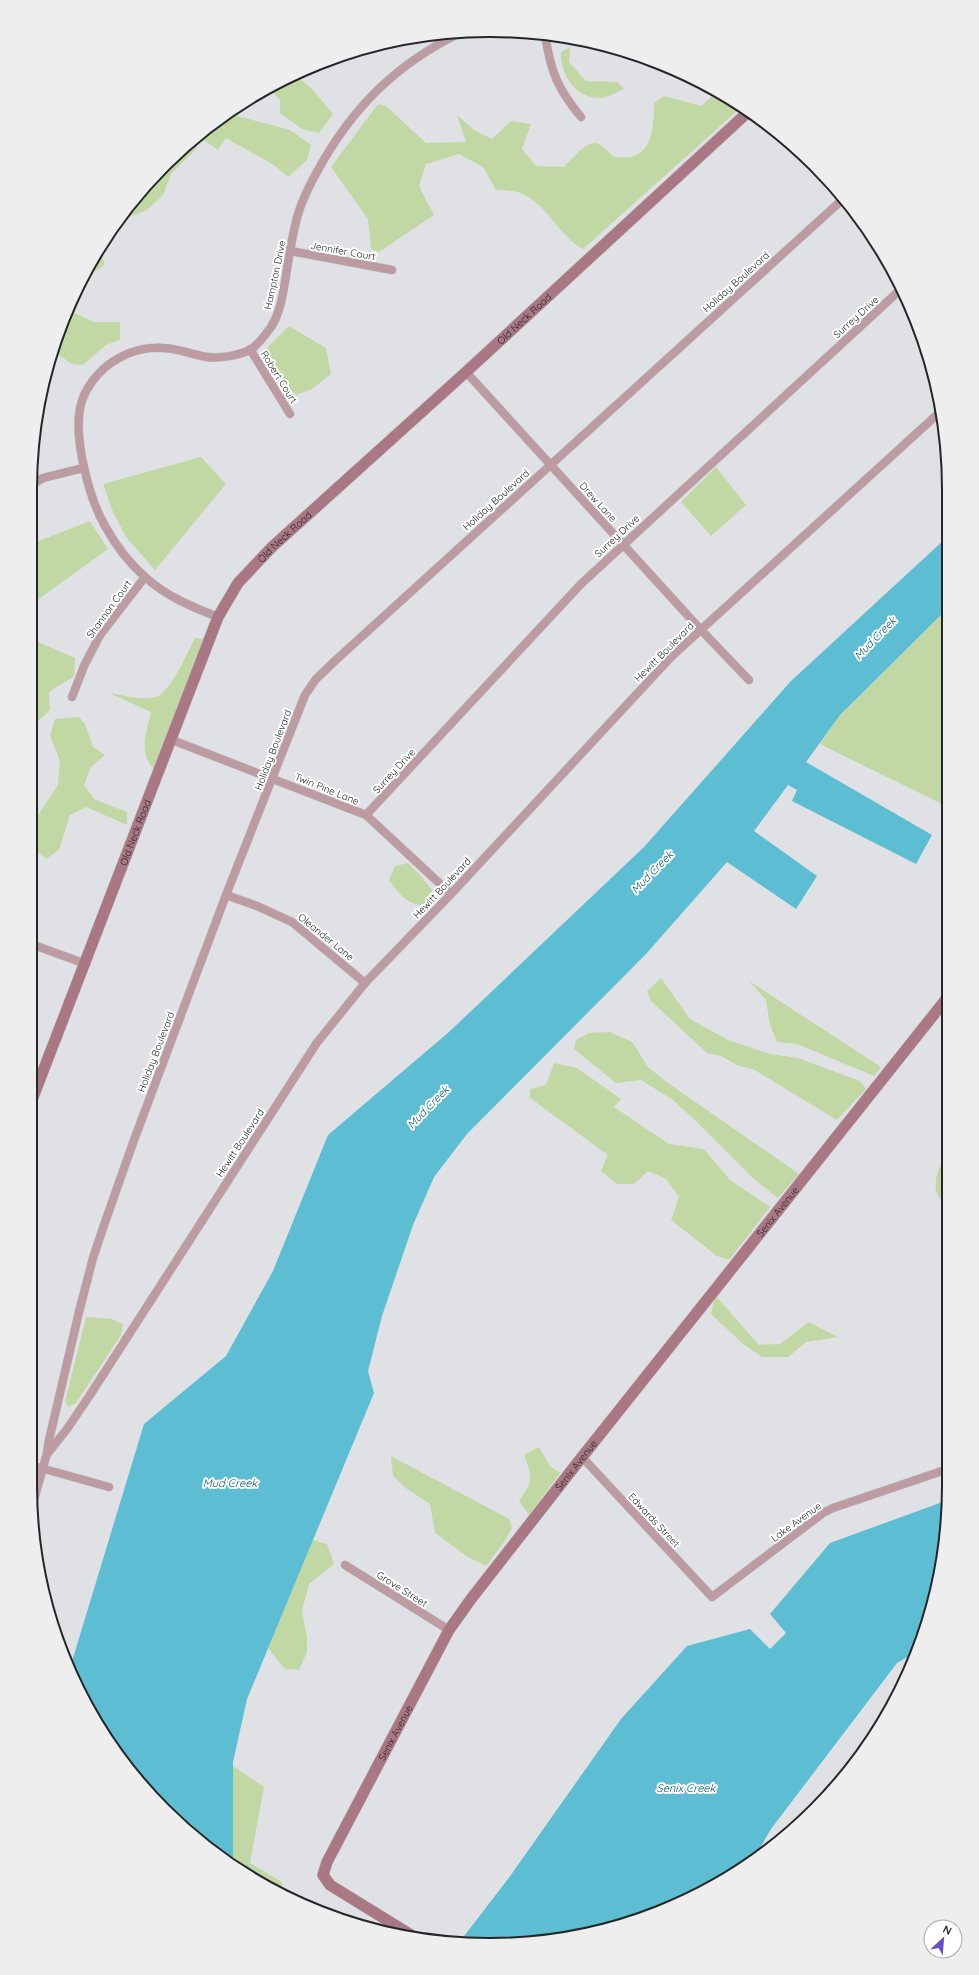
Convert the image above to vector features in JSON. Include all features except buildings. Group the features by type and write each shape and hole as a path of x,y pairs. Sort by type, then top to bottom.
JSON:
{"street":[{"name":"Hampton Drive","path":"218,617 178,600 145,577 123,552 105,527 92,496 83,468 80,409 87,390 95,377 106,366 119,357 136,350 150,348 179,350 208,357 231,355 250,349 270,328 277,316 296,221 307,191 341,131 362,104 393,75 450,39"},
{"path":"546,41 549,62 555,80 566,99 581,117"},
{"name":"Old Neck Road","path":"37,1087 86,964 218,617 231,593 257,561 466,372 744,115"},
{"name":"Holiday Boulevard","path":"37,1487 47,1453 48,1440 93,1258 134,1140 226,896 305,695 316,680 839,203"},
{"name":"Jennifer Court","path":"291,252 392,270"},
{"name":"Surrey Drive","path":"366,815 581,584 622,544 897,293"},
{"name":"Robert Court","path":"250,349 290,414"},
{"name":"Drew Lane","path":"466,372 701,630 749,680"},
{"name":"Hewitt Boulevard","path":"47,1453 67,1429 86,1401 316,1044 365,983 451,894 672,656 936,416"},
{"path":"37,481 43,478 83,468"},
{"name":"Shannon Court","path":"72,697 84,666 100,635 145,577"},
{"name":"Twin Pine Lane","path":"172,740 366,815 451,894"},
{"name":"Oleander Lane","path":"226,896 257,906 292,922 365,983"},
{"path":"37,946 86,964"},
{"name":"Senix Avenue","path":"402,1929 330,1885 323,1875 327,1862 449,1630 471,1599 582,1457 942,1004"},
{"name":"Edwards Street","path":"582,1457 712,1597"},
{"path":"37,1467 109,1487"},
{"name":"Lake Avenue","path":"712,1597 823,1513 942,1471"},
{"name":"Grove Street","path":"345,1565 449,1630"}],"green space":[{"path":"570,47 569,62 586,81 618,82 624,89 610,96 601,98 592,97 577,90 571,84 563,69 561,60 561,52"},
{"path":"303,77 301,80 313,90 333,114 319,133 302,129 280,113 280,101 273,92"},
{"path":"664,96 701,106 712,96 737,111 583,249 566,236 537,203 518,192 496,190 483,167 459,154 426,164 419,186 434,215 379,252 371,249 368,219 331,167 378,104 386,106 426,143 466,142 457,115 474,130 492,139 511,121 531,124 522,149 536,166 564,167 585,147 595,143 601,145 614,157 628,157 638,154 644,149 651,135 654,118 654,103"},
{"path":"235,115 290,130 311,145 307,160 288,177 274,165 226,138 218,150 203,140"},
{"path":"196,145 198,147 171,174 163,195 147,210 128,217 149,191 191,149"},
{"path":"102,256 105,265 93,273"},
{"path":"73,312 94,322 120,322 120,340 106,345 83,365 72,364 58,354"},
{"path":"289,326 326,348 331,374 312,389 296,395 284,388 266,354 268,347"},
{"path":"201,457 226,484 155,570 126,537 113,512 103,484"},
{"path":"716,467 746,505 711,536 681,502"},
{"path":"90,521 108,549 37,602 37,542"},
{"path":"942,614 942,804 820,744 840,715"},
{"path":"195,638 203,639 156,770 150,764 145,751 146,735 151,712 109,693 145,698 156,697 162,694 173,680"},
{"path":"37,642 75,658 74,676 49,693 50,710 37,722"},
{"path":"79,717 85,724 93,747 105,755 91,767 84,785 94,799 127,812 127,825 86,807 70,815 59,850 46,859 37,851 37,816 58,785 60,761 50,736 55,719"},
{"path":"408,863 432,890 429,907 410,902 398,892 389,880 395,866"},
{"path":"661,978 690,1019 728,1040 770,1054 798,1058 860,1081 866,1089 837,1120 753,1069 739,1066 721,1056 707,1053 651,1001 647,991"},
{"path":"749,981 881,1067 874,1076 797,1044 777,1042 770,1025 766,1000"},
{"path":"610,1032 632,1042 648,1067 668,1083 799,1174 778,1198 755,1180 673,1100 641,1080 616,1083 574,1049 576,1040 589,1033"},
{"path":"554,1063 577,1068 621,1099 614,1107 669,1144 704,1149 730,1180 770,1207 729,1260 717,1256 671,1220 679,1197 666,1179 648,1171 634,1184 617,1184 601,1171 608,1155 530,1098 530,1089 546,1085"},
{"path":"942,1164 942,1200 936,1191 937,1175"},
{"path":"715,1295 759,1345 780,1344 809,1322 838,1337 806,1342 788,1357 762,1357 743,1344 711,1314"},
{"path":"86,1317 112,1319 123,1324 121,1335 76,1403 68,1407 65,1402"},
{"path":"539,1447 550,1466 560,1473 529,1515 519,1501 529,1484 530,1479 529,1469 524,1455"},
{"path":"391,1456 509,1519 512,1528 504,1542 486,1566 468,1557 435,1533 430,1504 407,1489 393,1476"},
{"path":"313,1540 327,1544 334,1564 309,1584 302,1611 307,1637 307,1652 299,1670 285,1669 268,1648"},
{"path":"233,1766 264,1787 250,1863 282,1882 282,1887 233,1858"}],"water":[{"name":"Mud Creek","path":"942,542 942,614 840,715 806,762 932,835 916,864 792,801 797,790 788,785 754,831 817,876 796,909 727,862 646,954 467,1134 434,1177 413,1225 382,1316 368,1371 374,1393 247,1699 233,1762 233,1858 191,1826 149,1784 113,1737 98,1712 72,1661 144,1424 226,1356 273,1271 328,1135 449,1032 644,847 791,681"},
{"name":"Senix Creek","path":"941,1502 938,1545 927,1603 909,1656 897,1663 771,1829 760,1848 741,1862 690,1891 663,1904 607,1923 549,1934 519,1937 463,1937 508,1879 621,1719 687,1646 750,1629 770,1649 786,1633 770,1614 830,1543"},
{"path":"246,1865 259,1875 245,1866"}]}
